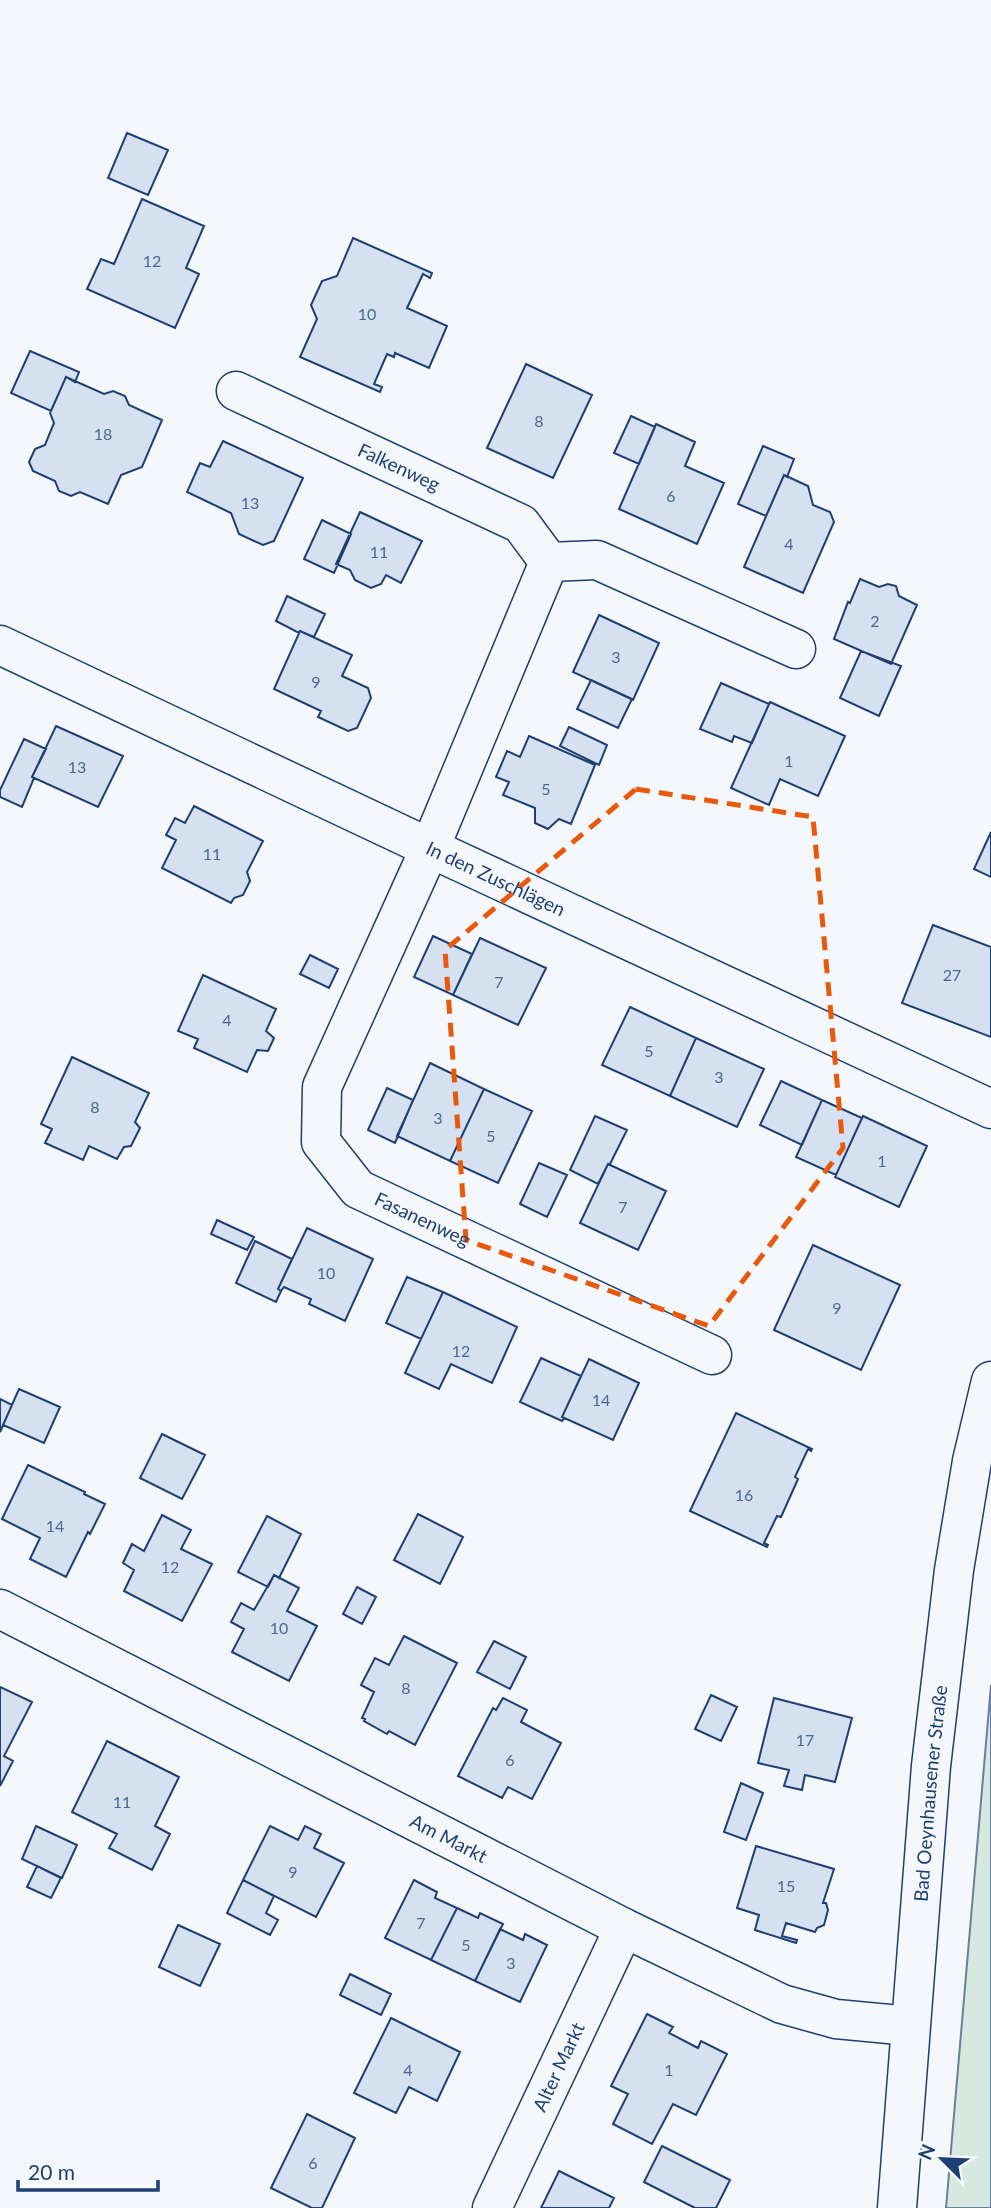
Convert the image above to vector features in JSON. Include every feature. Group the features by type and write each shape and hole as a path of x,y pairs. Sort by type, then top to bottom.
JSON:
{"street":[{"name":"Falkenweg","path":"236,391 521,524 549,562"},
{"path":"430,848 549,562 597,560 796,649"},
{"name":"In den Zuschlägen","path":"0,645 991,1109"},
{"name":"Fasanenweg","path":"430,848 322,1087 321,1142 358,1189 712,1355"},
{"name":"Bad Oeynhausener Straße","path":"897,2208 933,1753 954,1570 981,1463 991,1381"},
{"name":"Am Markt","path":"0,1609 624,1928 782,2004 836,2018 910,2026"},
{"name":"Alter Markt","path":"492,2208 624,1928"}],"highlighted area":[{"path":"636,789 813,817 843,1148 709,1326 466,1240 445,950"}],"shaded area":[{"path":"991,1685 991,2208 946,2208"}],"building":[{"path":"127,133 168,150 148,195 108,178"},
{"path":"142,199 204,226 186,268 199,274 175,328 87,289 101,259 114,264"},
{"path":"353,238 432,273 430,278 423,274 407,308 447,326 429,368 395,353 394,357 387,354 374,384 382,387 380,392 300,357 317,319 311,305 322,281 337,276"},
{"path":"30,351 79,372 75,382 66,377 51,411 11,393"},
{"path":"526,364 592,395 553,478 487,448"},
{"path":"66,377 104,394 113,391 125,396 129,405 162,420 142,467 121,475 108,504 80,492 71,496 59,491 55,481 33,471 29,462 35,449 45,445 54,423 50,413"},
{"path":"631,416 655,427 639,464 614,453"},
{"path":"656,424 695,442 685,466 724,483 697,544 619,509"},
{"path":"223,441 303,478 274,541 263,545 239,534 231,513 187,492 200,463 210,467"},
{"path":"763,446 794,459 766,516 738,504"},
{"path":"784,475 808,486 813,505 830,512 834,522 803,593 744,567"},
{"path":"360,512 422,541 401,583 386,575 381,584 371,588 355,580 350,570 336,564"},
{"path":"322,520 351,534 334,573 304,559"},
{"path":"860,579 879,587 888,584 896,586 899,596 917,605 891,664 834,639"},
{"path":"287,596 325,614 314,637 300,631 299,633 276,621"},
{"path":"599,615 659,643 633,700 573,672"},
{"path":"300,631 352,655 342,676 368,688 371,698 357,728 348,731 318,717 321,711 274,689"},
{"path":"861,651 901,666 879,716 840,698"},
{"path":"591,680 632,699 618,728 577,709"},
{"path":"721,683 769,704 752,743 734,736 732,742 700,729"},
{"path":"770,702 845,736 818,796 780,779 769,805 731,788"},
{"path":"56,726 123,756 98,807 32,777"},
{"path":"569,727 607,745 599,765 560,746"},
{"path":"529,736 595,765 571,824 559,819 548,829 535,823 535,808 503,795 509,782 496,777 507,751 520,757"},
{"path":"24,739 46,749 32,777 34,778 22,807 0,797 0,790"},
{"path":"194,806 263,841 247,872 250,881 243,895 234,898 231,903 162,868 176,840 166,835 175,818 185,823"},
{"path":"991,832 991,877 974,869"},
{"path":"933,925 991,947 991,1037 902,1003"},
{"path":"433,936 472,954 453,995 414,977"},
{"path":"480,938 546,968 518,1025 453,995"},
{"path":"310,955 338,969 329,988 300,974"},
{"path":"203,975 276,1009 266,1031 274,1038 268,1051 257,1050 247,1072 194,1048 198,1039 178,1031"},
{"path":"630,1007 696,1038 670,1096 602,1065"},
{"path":"696,1038 764,1069 737,1127 670,1096"},
{"path":"72,1057 149,1093 135,1122 140,1128 131,1146 124,1147 117,1159 89,1146 83,1160 45,1143 52,1129 41,1124"},
{"path":"430,1063 484,1089 450,1161 397,1136"},
{"path":"781,1081 822,1100 802,1145 760,1125"},
{"path":"387,1088 413,1100 395,1143 368,1130"},
{"path":"484,1089 532,1111 498,1183 450,1161"},
{"path":"822,1100 862,1118 836,1175 796,1157"},
{"path":"595,1116 627,1130 598,1184 570,1170"},
{"path":"863,1116 927,1146 899,1207 835,1177"},
{"path":"539,1163 567,1175 547,1217 520,1204"},
{"path":"608,1164 666,1191 638,1250 580,1223"},
{"path":"217,1220 254,1237 247,1250 211,1234"},
{"path":"307,1228 373,1259 345,1321 309,1304 311,1299 284,1287 281,1291 278,1289"},
{"path":"255,1241 292,1259 278,1289 281,1291 276,1302 236,1283"},
{"path":"813,1245 900,1285 861,1370 774,1330"},
{"path":"407,1277 443,1292 421,1339 386,1323"},
{"path":"443,1292 517,1327 492,1383 451,1364 439,1389 405,1373"},
{"path":"541,1358 581,1376 562,1421 520,1402"},
{"path":"589,1359 639,1383 613,1440 562,1417"},
{"path":"19,1389 60,1407 44,1443 3,1425"},
{"path":"0,1399 12,1405 0,1432"},
{"path":"736,1413 812,1449 808,1449 781,1517 777,1516 764,1543 767,1547 690,1511"},
{"path":"162,1434 205,1455 182,1499 140,1478"},
{"path":"28,1465 105,1504 66,1577 30,1559 40,1538 2,1519"},
{"path":"418,1514 463,1537 440,1584 394,1560"},
{"path":"162,1515 191,1530 181,1549 212,1564 182,1621 124,1591 134,1570 123,1563 132,1544 144,1551"},
{"path":"267,1516 301,1534 279,1578 274,1575 268,1587 238,1572"},
{"path":"274,1575 299,1588 287,1611 317,1626 289,1681 232,1652 244,1629 231,1622 241,1603 254,1610"},
{"path":"357,1587 376,1597 362,1624 343,1614"},
{"path":"404,1636 457,1663 415,1745 389,1731 387,1734 362,1718 374,1692 361,1685 375,1658 389,1665"},
{"path":"494,1641 526,1657 510,1689 477,1672"},
{"path":"0,1687 32,1702 4,1756 13,1761 0,1786"},
{"path":"711,1695 737,1707 721,1741 695,1729"},
{"path":"503,1698 527,1710 521,1722 561,1743 532,1799 508,1787 502,1798 458,1776 493,1708 496,1710"},
{"path":"774,1698 852,1718 835,1782 805,1775 802,1790 784,1786 789,1770 758,1763"},
{"path":"107,1741 179,1777 155,1826 170,1834 152,1870 109,1848 117,1834 72,1812"},
{"path":"741,1783 763,1793 746,1840 724,1832"},
{"path":"36,1826 77,1845 62,1878 22,1859"},
{"path":"270,1826 298,1840 305,1826 321,1834 314,1848 344,1863 316,1917 243,1880"},
{"path":"756,1846 834,1869 823,1903 826,1903 828,1910 824,1925 815,1932 786,1923 782,1936 797,1940 796,1943 755,1930 759,1915 737,1908"},
{"path":"37,1866 61,1878 51,1898 27,1887"},
{"path":"243,1880 274,1896 266,1913 278,1920 270,1935 227,1913"},
{"path":"414,1880 437,1892 435,1898 457,1908 431,1960 385,1938"},
{"path":"457,1908 478,1918 480,1913 503,1924 475,1981 431,1960"},
{"path":"178,1925 220,1944 200,1986 159,1967"},
{"path":"500,1929 523,1940 525,1934 547,1945 520,2002 475,1981"},
{"path":"350,1974 391,1994 381,2015 340,1995"},
{"path":"647,2014 673,2027 669,2033 698,2048 701,2041 727,2054 696,2115 673,2104 652,2144 613,2124 628,2094 611,2086"},
{"path":"391,2018 460,2052 437,2101 409,2087 396,2113 354,2093"},
{"path":"307,2114 355,2138 322,2208 312,2208 271,2188"},
{"path":"662,2146 730,2180 716,2208 695,2208 644,2182"},
{"path":"559,2171 614,2198 609,2208 541,2208"}]}
